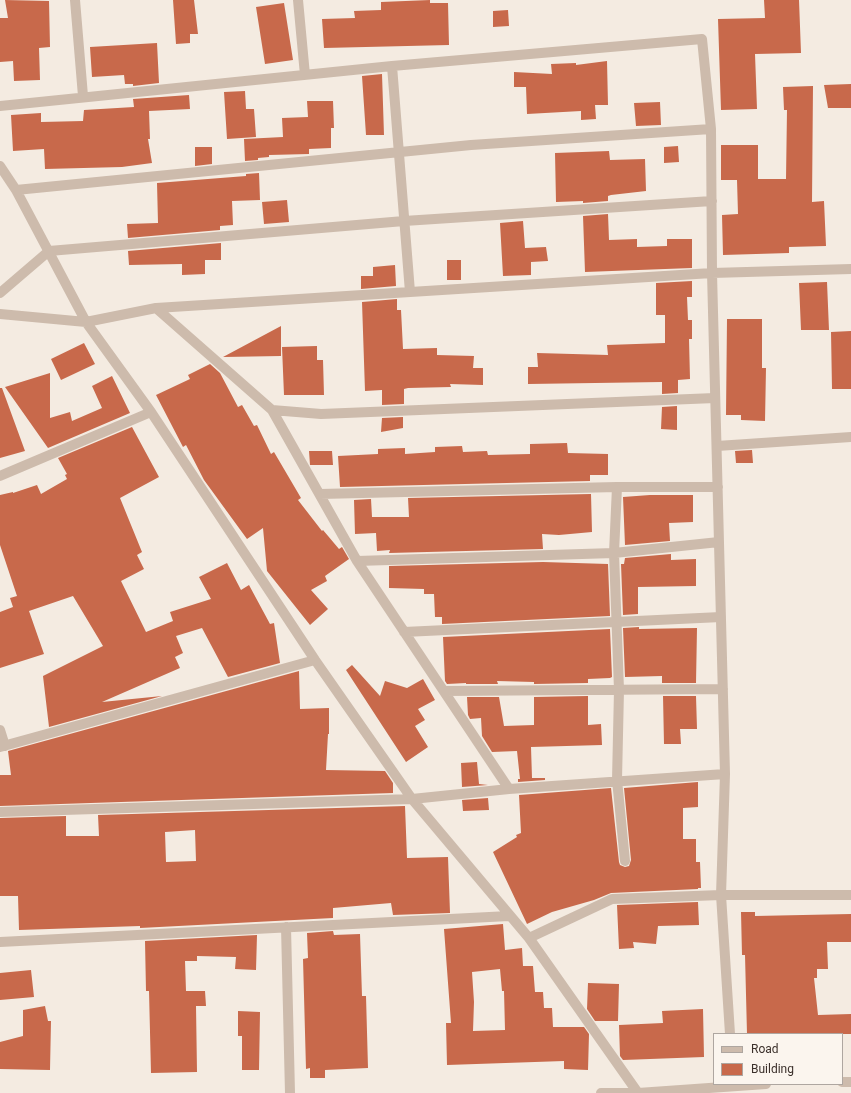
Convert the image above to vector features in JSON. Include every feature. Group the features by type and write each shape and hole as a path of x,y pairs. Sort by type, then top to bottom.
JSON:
{"street":[{"path":"75,0 83,96"},
{"path":"298,0 305,75"},
{"path":"0,106 83,96 392,66 702,39 710,129 712,273 725,774 721,895 730,1033"},
{"path":"392,66 410,292"},
{"path":"16,190 479,144 710,129"},
{"path":"0,166 16,190 86,322 151,412 315,660 412,799 529,938 638,1093"},
{"path":"0,293 49,251 404,222 712,201"},
{"path":"0,314 86,322 156,308 712,273 851,269"},
{"path":"156,308 272,410 357,561 509,788"},
{"path":"272,410 321,414 715,398"},
{"path":"0,476 151,412"},
{"path":"717,446 851,437"},
{"path":"320,494 617,487 718,487"},
{"path":"617,487 614,553 619,690 617,780 625,861"},
{"path":"357,561 614,553 719,542"},
{"path":"404,632 721,617"},
{"path":"0,730 2,747 315,660"},
{"path":"444,691 723,689"},
{"path":"0,812 412,799 509,788 725,774"},
{"path":"529,938 612,899 721,895 851,895"},
{"path":"0,942 509,916"},
{"path":"286,927 290,1093"},
{"path":"601,1093 638,1093 755,1085"}],"building":[{"path":"5,0 49,1 50,47 39,48 40,80 14,81 13,61 0,62 0,18 8,18"},
{"path":"173,0 194,0 198,34 190,34 190,43 176,44"},
{"path":"430,0 430,3 448,3 449,45 324,48 322,19 355,18 354,11 381,10 381,2"},
{"path":"764,0 799,0 801,53 755,54 757,109 721,110 718,19 765,18"},
{"path":"284,3 293,60 265,64 256,7"},
{"path":"508,10 509,26 493,27 493,11"},
{"path":"157,43 159,83 133,86 133,84 125,84 124,75 92,77 90,47"},
{"path":"607,61 608,105 595,105 596,119 581,120 581,111 527,114 526,87 514,87 514,72 552,74 551,64 576,63 576,65"},
{"path":"382,74 384,135 366,135 362,76"},
{"path":"851,84 851,108 828,108 824,85"},
{"path":"813,86 812,202 824,201 826,246 789,247 789,253 723,255 722,215 738,214 737,180 721,180 721,145 758,145 758,179 786,179 787,110 784,110 783,87"},
{"path":"245,91 246,109 254,109 256,137 227,139 224,92"},
{"path":"189,95 190,109 149,111 150,139 148,139 152,163 122,167 45,169 44,149 13,151 11,115 41,113 41,122 83,121 84,110 134,107 133,99"},
{"path":"307,101 333,101 334,128 331,128 331,148 309,149 309,154 269,155 269,157 258,158 258,160 245,161 244,139 283,137 282,118 308,117"},
{"path":"660,102 661,125 636,126 634,103"},
{"path":"678,146 679,162 664,163 664,147"},
{"path":"195,147 212,147 212,164 195,166"},
{"path":"609,151 610,160 645,159 646,191 611,195 608,196 608,201 583,203 583,201 556,202 555,153"},
{"path":"259,173 260,200 232,201 233,225 220,226 220,230 128,238 127,224 158,223 157,183 246,176 246,174"},
{"path":"287,200 289,222 264,224 262,202"},
{"path":"608,214 609,240 637,239 637,247 667,246 667,239 692,239 692,268 585,272 583,216"},
{"path":"523,221 525,248 546,247 548,261 531,262 531,275 503,276 500,223"},
{"path":"221,243 221,260 205,260 205,274 182,275 182,264 129,265 128,251"},
{"path":"447,260 461,260 461,280 447,280"},
{"path":"395,265 396,286 361,289 361,276 373,276 373,267"},
{"path":"692,281 692,297 687,297 688,320 692,320 692,339 689,339 690,379 678,380 678,393 662,394 662,382 528,384 528,367 538,367 537,353 608,355 607,345 665,343 665,315 656,315 656,283"},
{"path":"827,282 829,330 801,330 799,283"},
{"path":"397,299 397,310 401,310 403,349 437,348 437,355 474,356 473,368 483,368 483,385 450,384 451,387 408,388 404,389 404,404 382,405 382,390 365,391 362,302"},
{"path":"727,319 762,319 762,368 766,368 765,421 741,420 741,415 726,415"},
{"path":"281,326 281,356 223,357"},
{"path":"851,331 851,389 832,389 831,332"},
{"path":"84,343 95,364 61,380 51,359"},
{"path":"317,346 317,360 323,360 324,395 284,395 282,347"},
{"path":"210,364 220,373 238,407 242,405 254,426 257,425 271,454 274,452 301,498 298,500 322,531 323,530 339,549 342,547 349,559 325,576 327,581 311,590 328,609 310,625 267,571 263,528 247,539 204,480 186,445 183,447 156,395 190,379 188,375"},
{"path":"50,373 50,418 70,412 72,421 102,408 92,386 112,376 130,413 48,448 5,387"},
{"path":"0,388 2,388 25,451 0,458"},
{"path":"677,406 677,430 661,429 662,407"},
{"path":"403,417 403,428 381,432 382,418"},
{"path":"132,427 159,477 120,498 142,552 137,555 144,569 121,581 146,632 173,621 170,612 211,599 199,577 227,563 241,590 249,585 270,624 274,623 280,663 228,677 202,628 176,636 183,653 175,657 180,668 102,702 162,696 49,727 43,676 103,646 73,596 29,611 44,654 0,668 0,612 13,607 10,598 17,596 0,545 0,495 13,493 37,485 41,494 67,479 65,475 67,474 58,458"},
{"path":"567,443 568,453 608,454 608,475 590,475 590,481 340,487 338,456 378,454 378,449 405,448 405,454 435,452 435,447 462,446 463,452 487,451 488,455 530,454 530,444"},
{"path":"752,450 753,463 736,463 735,451"},
{"path":"309,451 332,451 333,465 310,465"},
{"path":"591,494 592,532 559,535 542,534 543,549 389,553 390,550 377,551 376,533 355,534 354,500 371,499 372,517 409,517 408,498"},
{"path":"650,495 693,495 693,522 669,523 670,541 625,545 623,497"},
{"path":"671,554 671,560 696,559 696,586 638,587 638,614 623,615 621,564 624,564 625,558"},
{"path":"543,562 608,564 610,616 442,624 442,617 435,617 434,594 424,594 424,589 389,588 389,566"},
{"path":"639,627 639,629 697,628 696,683 662,683 662,676 625,677 623,628"},
{"path":"610,629 612,677 610,678 588,679 588,683 534,684 534,682 497,681 498,684 447,684 445,681 443,637"},
{"path":"352,665 380,696 385,681 407,688 423,679 435,700 418,709 425,720 415,726 428,747 406,762 346,670"},
{"path":"299,671 300,709 329,708 329,734 326,770 385,771 393,783 393,793 0,806 0,775 11,775 8,751"},
{"path":"588,696 588,725 601,724 602,745 531,747 532,778 545,778 545,780 518,782 518,779 520,779 517,751 492,752 482,736 481,718 470,719 468,715 467,697 499,697 504,726 534,725 534,697"},
{"path":"663,696 696,696 697,729 680,729 681,744 664,744"},
{"path":"477,762 479,784 488,785 462,787 461,763"},
{"path":"698,782 698,807 683,808 683,839 696,839 696,862 700,862 701,888 611,893 594,900 552,912 527,924 493,852 521,833 519,795 611,788 619,862 620,865 625,867 629,866 631,860 624,788"},
{"path":"488,798 489,810 463,811 462,800"},
{"path":"405,806 407,858 448,857 450,913 393,915 391,903 333,908 333,918 140,928 140,926 19,930 18,896 0,896 0,818 66,816 66,836 99,836 98,815","holes":["195,830 196,861 166,862 165,832"]},
{"path":"698,902 699,925 658,926 656,944 633,942 634,948 619,949 617,905"},
{"path":"741,912 755,912 755,916 851,914 851,942 827,942 828,969 817,969 817,978 814,978 818,1015 851,1014 851,1034 747,1033 745,955 742,955"},
{"path":"503,924 505,950 522,948 523,966 533,966 535,992 543,992 544,1008 552,1008 553,1027 584,1027 589,1034 588,1070 564,1069 564,1061 447,1065 446,1023 451,1023 444,929","holes":["500,969 502,991 504,991 505,1030 473,1031 474,1002 472,972"]},
{"path":"333,931 334,935 360,934 362,996 366,996 368,1068 325,1070 325,1078 310,1078 310,1068 306,1069 303,959 308,958 307,933"},
{"path":"257,935 256,970 235,969 236,957 197,956 197,961 185,961 186,991 205,991 206,1006 196,1006 197,1072 151,1073 149,991 146,991 145,941"},
{"path":"31,970 34,997 0,1000 0,973"},
{"path":"588,983 619,984 618,1021 595,1021 587,1009"},
{"path":"45,1006 48,1021 51,1021 50,1070 0,1069 0,1042 23,1036 23,1010"},
{"path":"703,1009 704,1057 623,1060 620,1056 619,1025 663,1023 662,1011"},
{"path":"238,1011 260,1012 259,1070 242,1070 242,1036 238,1036"}]}
